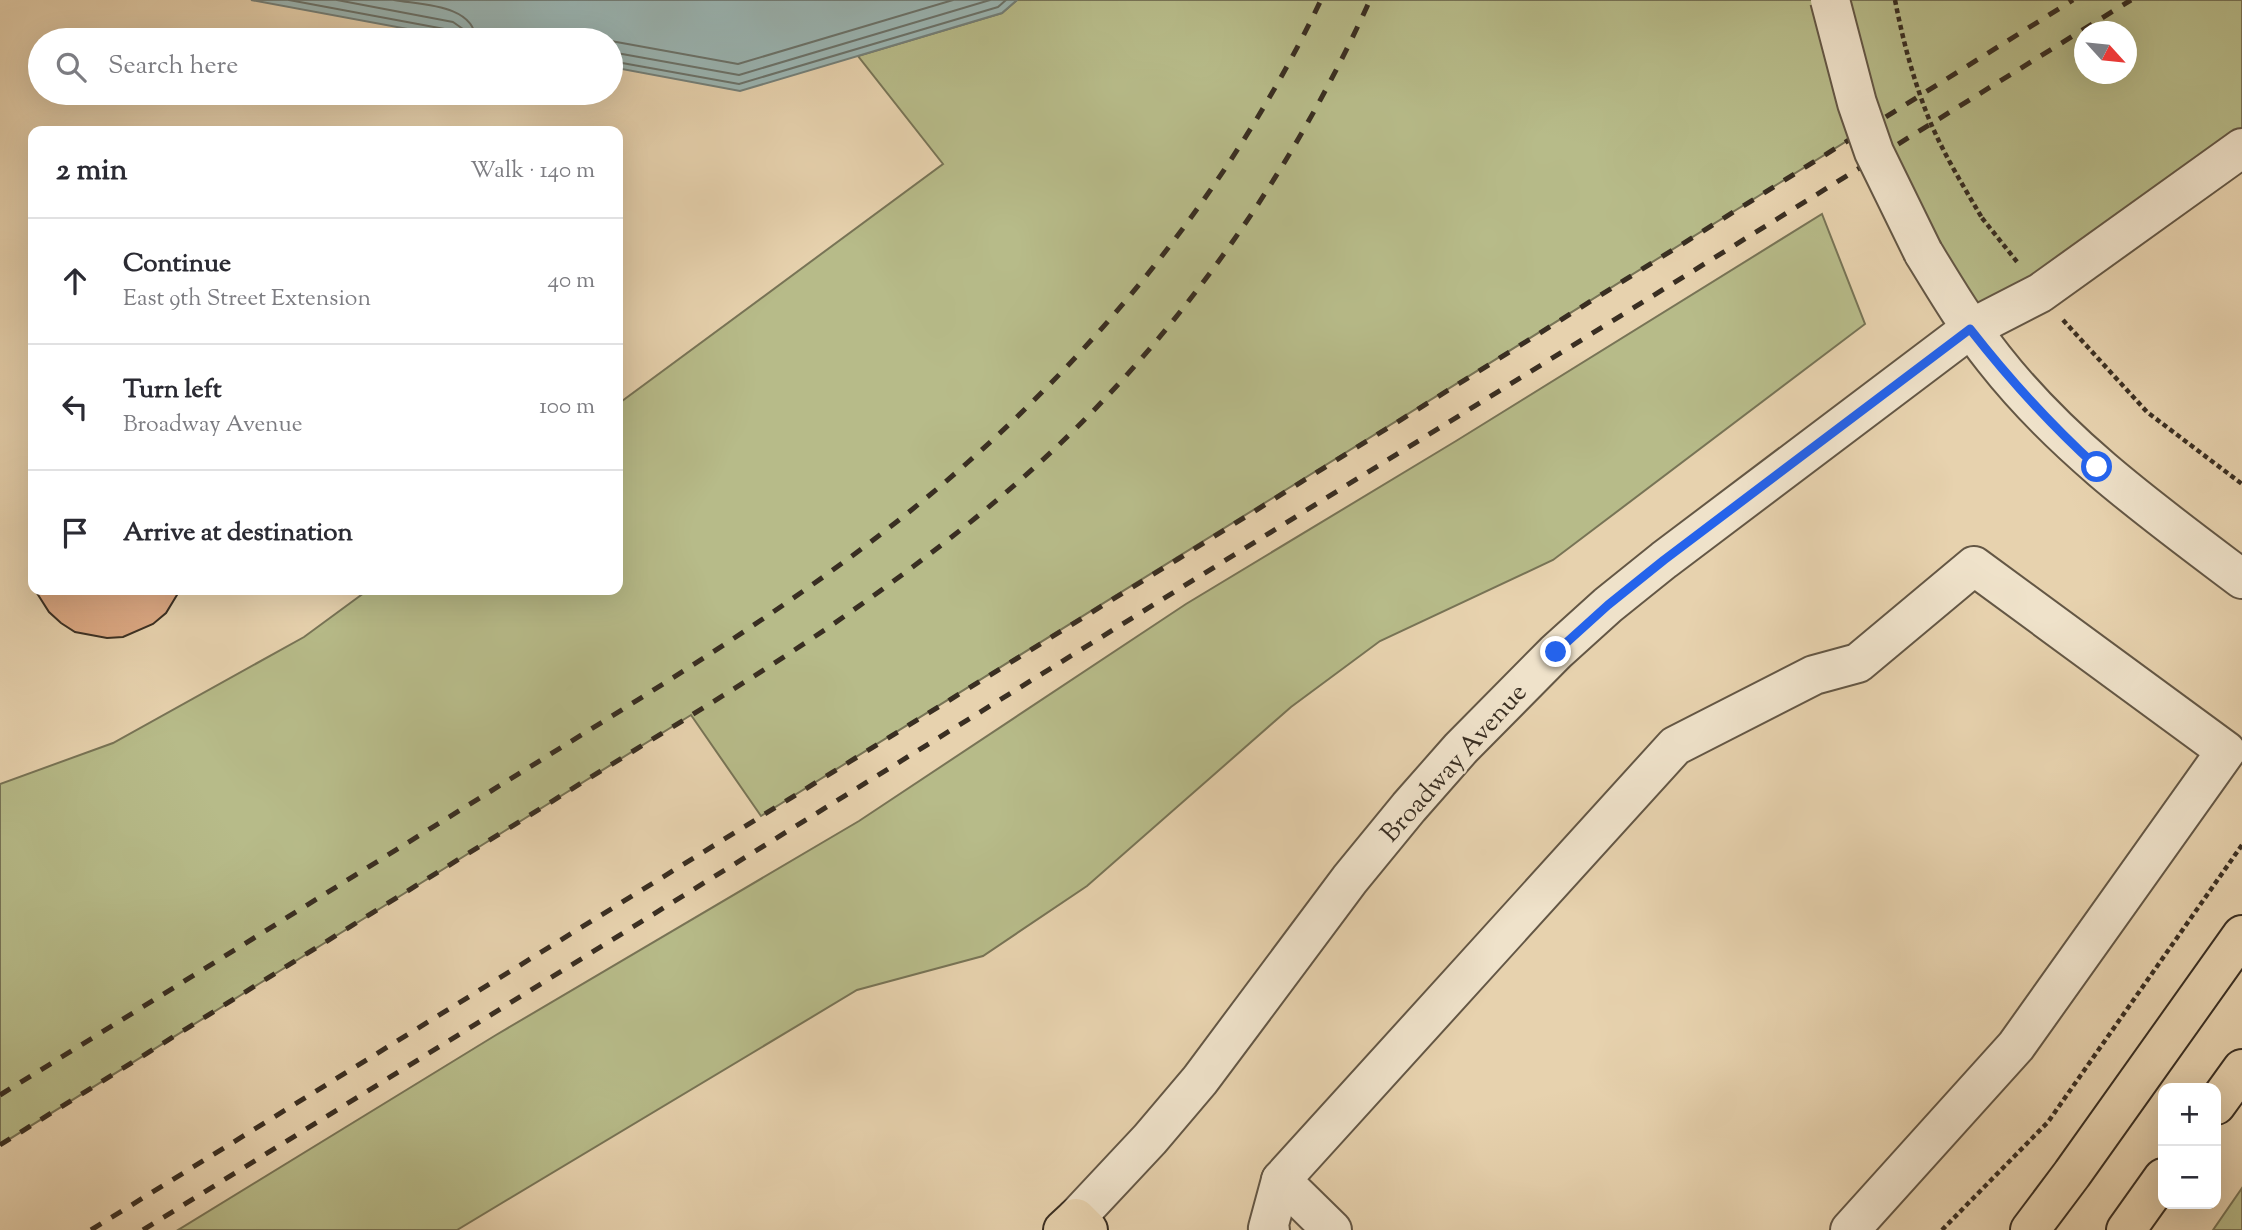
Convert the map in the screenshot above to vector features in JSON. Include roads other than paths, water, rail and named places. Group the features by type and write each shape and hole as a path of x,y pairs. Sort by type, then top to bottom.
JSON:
{"main road":[{"path":"2029,1230 2242,935"},
{"path":"2221,1098 2242,1069"},
{"path":"2126,1230 2158,1185"}],"street":[{"path":"1830,0 1857,103 1874,152 1923,252 1970,329 2024,395 2059,432 2139,502 2242,579"},
{"name":"Broadway Avenue","path":"1075,1226 1183,1100 1250,1016 1350,879 1409,807 1508,698 1617,597 1970,329 2040,293 2242,148"},
{"path":"1270,1230 1268,1228 1281,1180 1675,746 1814,675 1858,663 1974,566 2226,751 2016,1046 1850,1230"},
{"path":"1281,1180 1332,1230"}],"water":[{"path":"251,0 1017,0 1002,13 740,91 623,69 623,28 402,28"}],"railway":[{"path":"0,1095 736,637 855,554 912,509 1021,413 1121,306 1167,249 1211,190 1251,128 1288,65 1321,0"},
{"path":"0,1145 723,696 829,627 899,577 1002,496 1097,407 1139,361 1216,265 1251,215 1315,110 1370,0"},
{"path":"91,1230 1178,559 2073,0"},
{"path":"143,1230 2131,0"}]}
